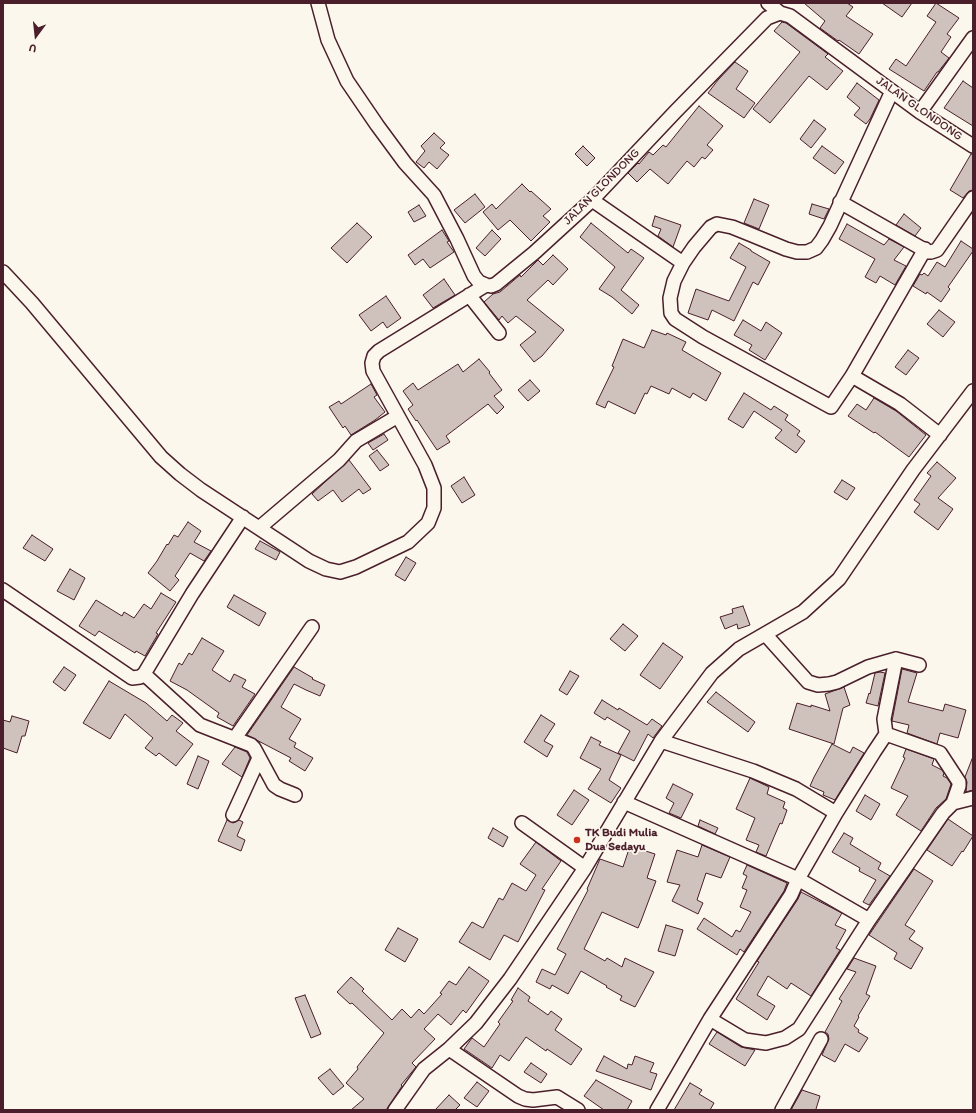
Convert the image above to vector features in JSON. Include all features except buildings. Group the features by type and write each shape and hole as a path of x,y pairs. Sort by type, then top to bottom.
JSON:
{"street":[{"path":"318,3 328,40 347,81 377,125 405,162 434,195 474,276 479,282 486,285"},
{"path":"768,3 780,13"},
{"name":"JALAN GLONDONG","path":"398,416 373,371 372,363 374,356 379,351 486,285 491,286 496,284 534,253 592,200 767,18 780,13 790,16 920,112 973,146"},
{"path":"920,112 973,38"},
{"path":"892,91 822,240 816,248 807,252 797,252 732,227 718,224 710,227 683,263 674,282 670,298 670,313 675,319 703,337 831,407 852,376 925,249"},
{"path":"840,202 928,252 937,250 973,198"},
{"path":"592,200 683,263"},
{"path":"3,272 32,303 161,457 201,490 309,561 326,569 340,572 356,567 408,542 428,523 434,508 434,488 425,465 398,416 356,441 339,460 259,528"},
{"path":"469,296 499,333"},
{"path":"852,376 900,404 940,435"},
{"path":"399,1108 424,1070 476,1023 510,979 585,868 661,741 712,673 739,649 803,612 839,579 913,470 973,391"},
{"path":"3,590 132,678 140,677 144,674 192,594 243,517"},
{"path":"235,738 312,627"},
{"path":"765,634 808,682 818,685 837,682 868,667 896,659 919,664"},
{"path":"657,1110 710,1019 791,896 798,879 836,813 886,734 884,719 896,659"},
{"path":"144,674 200,725 251,745 274,785 295,795"},
{"path":"710,1019 745,1040 766,1043 785,1038 799,1029 869,920 943,813 953,803 960,782 940,753 886,734"},
{"path":"661,741 753,771 796,789 836,813"},
{"path":"233,815 259,758"},
{"path":"953,803 973,798"},
{"path":"624,802 798,879 869,920"},
{"path":"522,823 585,868"},
{"path":"782,1110 821,1039"},
{"path":"449,1049 518,1096 533,1100 557,1097 578,1110"}],"place":[{"name":"TK Budi Mulia Dua Sedayu","path":"577,840"}]}
